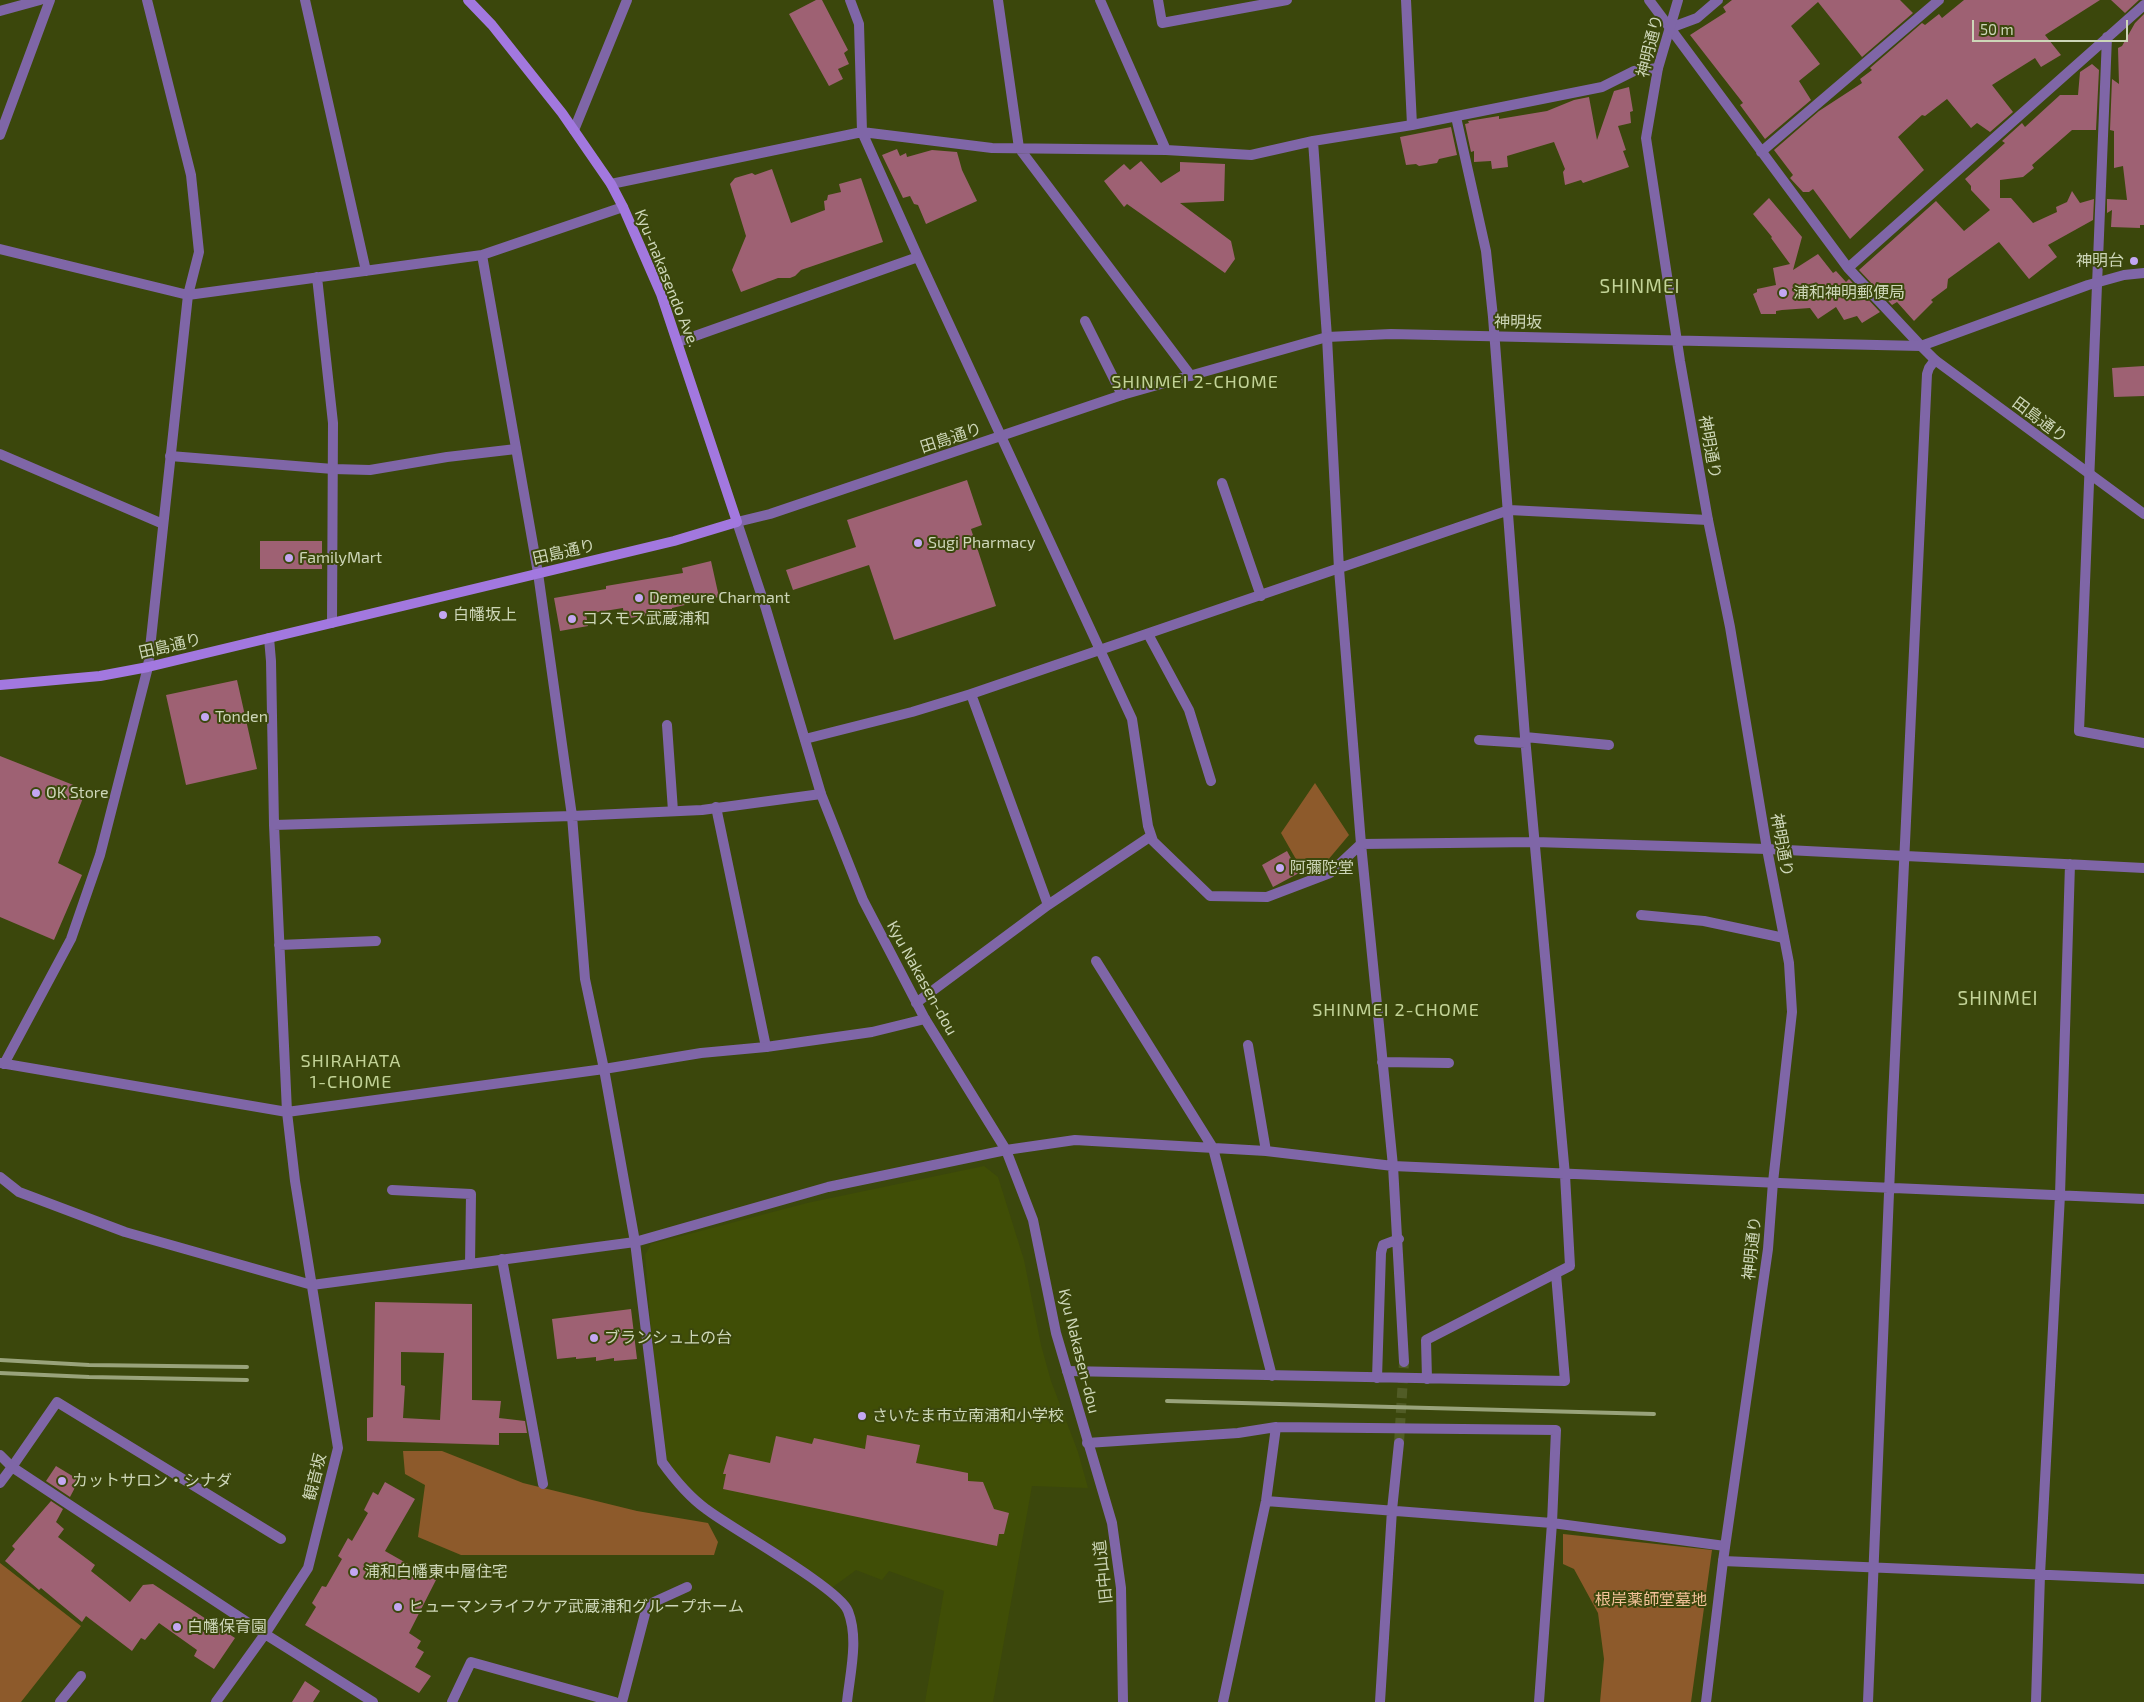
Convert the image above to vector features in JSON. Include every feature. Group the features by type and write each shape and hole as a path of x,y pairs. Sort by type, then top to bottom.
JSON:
{"main road":[{"name":"Kyu-nakasendo Ave.","path":"468,0 492,25 574,130 611,184 623,207 647,258 678,342 737,522"},
{"name":"田島通り","path":"0,684 100,676 148,667 674,541 737,522"}],"street":[{"path":"0,11 40,0"},
{"path":"0,135 50,0"},
{"path":"147,0 191,175 199,252 188,295 148,667 100,854 74,929 2,1063 288,1112 604,1069 701,1053 766,1047 872,1032 925,1019"},
{"path":"305,0 366,271"},
{"path":"574,130 627,0"},
{"path":"850,0 859,24 862,132 1132,719 1153,841 1210,896 1267,898 1330,873 1361,844 1535,842 1768,849 2144,868 2144,859"},
{"path":"998,0 1019,148 1192,376"},
{"path":"1100,0 1166,150"},
{"path":"1158,0 1162,23 1287,0"},
{"path":"1406,0 1412,125"},
{"name":"田島通り","path":"1649,0 1848,268 1921,346 1935,360 2144,514"},
{"name":"神明通り","path":"1678,0 1658,68 1646,138 1677,341 1708,520 1730,627 1789,963 1792,1012 1773,1182 1768,1249 1723,1561 1706,1702"},
{"path":"1670,28 1697,18 1718,0"},
{"path":"1761,152 1939,0"},
{"path":"1848,268 2144,5"},
{"path":"2107,37 2079,731 2144,743"},
{"path":"611,184 862,132 992,148 1166,150 1252,155 1313,140 1456,117 1602,87 1634,71 1658,68"},
{"path":"1427,1379 1426,1340 1570,1266 1565,1175 1525,740 1495,337 1486,251 1456,117"},
{"path":"1313,140 1327,337 1339,569 1361,844 1399,1239 1404,1362"},
{"path":"0,249 188,295 482,255 623,207"},
{"path":"482,255 538,573 572,816 585,979 604,1069 635,1242 662,1462 677,1483 706,1509 829,1590 848,1609 853,1630 847,1702"},
{"path":"678,342 918,257"},
{"path":"1921,346 2098,282 2144,272"},
{"path":"317,277 333,423 332,623"},
{"path":"1085,321 1122,395"},
{"name":"神明坂","path":"1122,395 1327,337 1391,334 1921,346"},
{"path":"1868,1702 1888,1188 1927,374 1935,360"},
{"name":"田島通り","path":"737,522 770,514 1122,395"},
{"path":"170,456 333,469 370,470 447,456 516,449"},
{"path":"0,454 163,524"},
{"path":"1222,483 1260,596"},
{"path":"805,739 912,712 971,694 1509,510 1708,520"},
{"name":"Kyu Nakasen-dou","path":"737,522 766,609 821,794 863,900 925,1019 1006,1150 1033,1220 1056,1332 1088,1443"},
{"path":"1148,634 1189,710 1211,781"},
{"name":"観音坂","path":"216,1702 265,1634 308,1568 338,1448 295,1181 288,1112 274,825 269,638"},
{"path":"971,694 1048,905"},
{"path":"667,726 673,811"},
{"path":"1479,740 1525,740 1609,745"},
{"path":"274,825 673,811 716,808 821,794"},
{"path":"716,808 766,1047"},
{"path":"916,1003 1048,905 1152,836"},
{"path":"2036,1702 2040,1575 2060,1196 2070,864"},
{"path":"1641,916 1704,921 1784,938"},
{"path":"279,945 376,941"},
{"path":"1096,961 1213,1148 1272,1376"},
{"path":"1248,1045 1266,1151"},
{"path":"1382,1062 1449,1063"},
{"path":"0,1177 19,1192 126,1232 312,1285 635,1242 828,1187 1006,1150 1075,1140 1266,1151 1393,1166 2144,1199"},
{"path":"392,1190 471,1194 470,1264"},
{"path":"1377,1378 1380,1253 1383,1245 1399,1239"},
{"path":"502,1259 542,1484"},
{"path":"1067,1371 1565,1381 1556,1274"},
{"path":"0,1483 57,1402 281,1539"},
{"path":"1223,1702 1266,1501 1276,1427"},
{"path":"1088,1443 1238,1432 1276,1427 1556,1430 1540,1702"},
{"name":"旧中山道","path":"1088,1443 1112,1523 1117,1553 1121,1588 1123,1702"},
{"path":"1380,1702 1392,1510 1399,1443"},
{"path":"0,1455 12,1467 265,1634 373,1702"},
{"path":"1266,1501 1552,1523 1726,1546"},
{"path":"1723,1561 2144,1579"},
{"path":"622,1702 646,1610 654,1602 687,1587"},
{"path":"452,1702 471,1662 615,1702"},
{"path":"60,1702 81,1676"}],"shaded area":[{"name":"さいたま市立南浦和小学校","path":"984,1166 998,1177 1024,1260 1041,1345 1051,1381 1078,1452 1088,1488 1032,1486 993,1702 925,1702 944,1591 889,1571 882,1580 856,1570 829,1590 706,1509 662,1462 645,1255 651,1244 807,1203"}],"green space":[{"path":"1315,783 1349,835 1322,867 1305,875 1281,833"},
{"path":"403,1451 442,1451 523,1483 637,1511 708,1523 718,1542 714,1555 461,1555 418,1537 425,1485 405,1474"},
{"name":"根岸薬師堂墓地","path":"1563,1534 1712,1550 1691,1702 1600,1702 1604,1659 1598,1613 1574,1569 1563,1564"},
{"path":"0,1563 81,1626 21,1702 0,1702"}],"building":[{"path":"816,0 822,0 848,50 844,53 849,64 838,69 843,79 829,86 789,14"},
{"path":"1732,0 1900,0 1913,13 1862,57 1818,2 1791,26 1820,64 1799,81 1811,100 1765,139 1740,105 1743,103 1690,35 1726,12 1723,7"},
{"path":"1964,0 2100,0 2045,35 2061,55 2041,67 2035,58 1992,85 2013,112 1990,132 1977,123 1971,128 1947,99 1925,116 1922,115 1898,137 1924,170 1850,239 1813,189 1809,192 1803,192 1790,178 1793,175 1774,150 1819,111 1862,83 1860,79 1872,70 1870,68 1922,23 1925,25 1939,14 1942,18"},
{"path":"2111,0 2139,0 2125,13"},
{"path":"2144,14 2144,225 2140,225 2140,228 2111,227 2112,210 2107,213 2107,199 2127,200 2123,166 2114,168 2114,131 2110,130 2112,79 2119,84 2118,48 2122,46 2135,23"},
{"path":"2092,64 2099,70 2096,130 2072,130 2032,165 2034,168 2023,177 2000,180 2000,198 2011,198 2033,223 2057,212 2056,207 2067,202 2072,191 2080,203 2094,199 2093,220 2048,245 2057,257 2029,279 1999,242 1948,279 1947,288 1931,300 1933,302 1914,321 1897,302 1892,305 1859,270 1936,201 1964,231 1990,210 1971,190 1971,186 1965,179 2005,143 2002,141 2022,123 2025,127 2060,95 2078,95 2080,72"},
{"path":"1629,87 1633,111 1630,112 1631,123 1618,126 1626,150 1623,151 1629,167 1583,183 1581,180 1565,185 1563,172 1565,169 1554,142 1507,156 1508,167 1492,169 1491,161 1474,162 1474,151 1471,152 1465,124 1469,123 1468,121 1499,116 1499,119 1547,111 1574,100 1589,97 1597,140 1614,91"},
{"path":"1451,127 1457,155 1439,159 1437,163 1419,166 1416,164 1406,165 1400,137"},
{"path":"897,149 900,156 906,153 907,157 932,150 957,152 962,170 977,201 926,224 918,205 914,204 910,196 903,198 882,155"},
{"path":"1141,161 1161,183 1180,171 1180,162 1225,164 1224,201 1180,203 1231,241 1235,259 1225,273 1127,204 1124,207 1104,181 1124,164 1130,170"},
{"path":"772,169 791,223 825,210 824,201 827,200 828,195 841,192 839,184 861,178 883,242 801,270 790,278 778,278 741,292 732,270 746,236 730,184 735,178 752,173 755,175"},
{"path":"1769,198 1802,237 1793,270 1818,254 1833,273 1836,271 1846,282 1849,279 1880,312 1862,323 1857,316 1844,320 1836,307 1818,319 1810,308 1776,311 1776,314 1761,314 1753,294 1757,292 1757,289 1776,285 1773,268 1790,264 1772,237 1753,214"},
{"path":"2144,366 2144,396 2114,397 2112,368"},
{"path":"967,480 982,525 971,529 996,606 894,640 869,565 793,590 786,570 856,547 847,520"},
{"path":"260,541 322,541 322,569 260,569"},
{"path":"711,561 719,597 672,608 672,611 624,619 623,608 586,614 588,626 560,631 554,598 606,589 606,586 683,573 682,568"},
{"path":"237,680 257,769 186,785 166,695"},
{"path":"0,756 86,790 58,863 82,875 54,940 0,917"},
{"name":"阿彌陀堂","path":"1287,851 1299,873 1273,887 1262,865"},
{"path":"375,1302 472,1304 472,1400 501,1401 499,1418 525,1421 527,1433 499,1433 499,1445 367,1441 367,1418 373,1417","holes":["401,1352 444,1353 440,1420 403,1418 405,1386 401,1385"]},
{"name":"ブランシュ上の台","path":"631,1309 637,1359 614,1361 614,1358 596,1361 596,1357 576,1359 576,1357 557,1359 552,1319"},
{"path":"867,1435 920,1445 916,1463 968,1473 968,1481 983,1482 994,1509 1009,1513 1004,1534 999,1534 997,1546 723,1489 726,1474 723,1474 729,1454 770,1463 776,1436 812,1444 814,1438 865,1449"},
{"name":"カットサロン・シナダ","path":"56,1466 79,1480 70,1497 46,1481"},
{"path":"385,1482 415,1499 385,1551 436,1580 409,1633 421,1641 417,1648 424,1652 415,1667 431,1676 419,1693 305,1625 316,1607 312,1603 322,1586 326,1587 342,1559 338,1556 348,1538 352,1541 368,1513 364,1510 373,1492 378,1495"},
{"path":"51,1501 63,1509 56,1522 64,1529 58,1537 95,1565 91,1571 130,1602 143,1585 153,1584 235,1638 214,1669 194,1656 197,1650 159,1623 145,1640 141,1638 132,1651 86,1616 82,1622 41,1588 39,1590 5,1561 15,1549 12,1546"},
{"path":"305,1681 320,1691 313,1702 292,1702"}],"tunnel":[{"path":"1399,1443 1404,1362"}],"railway":[{"path":"0,1360 89,1365 247,1367"},
{"path":"0,1373 247,1380"},
{"path":"1167,1401 1654,1414"}],"place":[{"name":"神明台","path":"2134,261"},
{"name":"浦和神明郵便局","path":"1783,293"},
{"name":"Sugi Pharmacy","path":"918,543"},
{"name":"FamilyMart","path":"289,558"},
{"name":"Demeure Charmant","path":"639,598"},
{"name":"白幡坂上","path":"443,615"},
{"name":"コスモス武蔵浦和","path":"572,619"},
{"name":"Tonden","path":"205,717"},
{"name":"OK Store","path":"36,793"},
{"name":"阿彌陀堂","path":"1280,868"},
{"name":"ブランシュ上の台","path":"594,1338"},
{"name":"さいたま市立南浦和小学校","path":"862,1416"},
{"name":"カットサロン・シナダ","path":"62,1481"},
{"name":"浦和白幡東中層住宅","path":"354,1572"},
{"name":"ヒューマンライフケア武蔵浦和グループホーム","path":"398,1607"},
{"name":"白幡保育園","path":"177,1627"}],"district":[{"name":"SHINMEI","path":"1640,287"},
{"name":"SHINMEI 2-CHOME","path":"1195,382"},
{"name":"SHINMEI","path":"1998,999"},
{"name":"SHINMEI 2-CHOME","path":"1396,1010"},
{"name":"SHIRAHATA 1-CHOME","path":"351,1071"}]}
